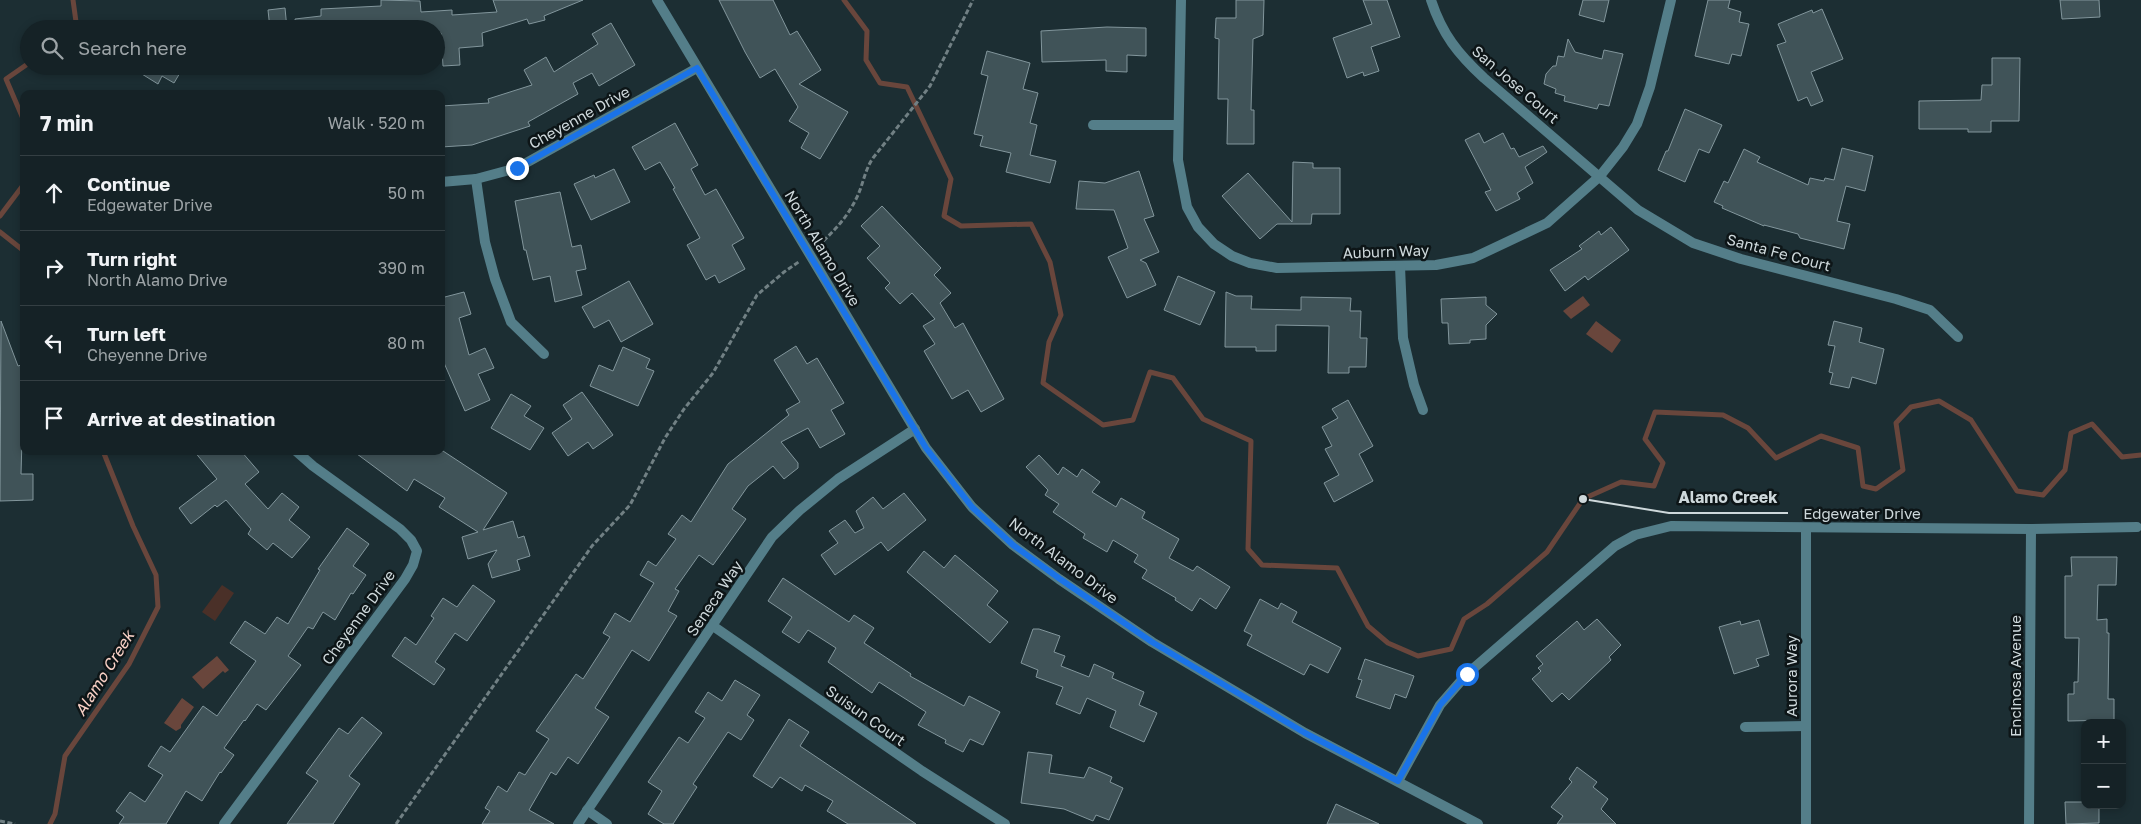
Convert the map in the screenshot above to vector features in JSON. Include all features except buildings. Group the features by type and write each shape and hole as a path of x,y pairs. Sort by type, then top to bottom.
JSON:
{"street":[{"name":"North Alamo Drive","path":"657,0 915,429 948,478 972,507 1013,545 1152,642 1305,733 1478,824"},
{"name":"Auburn Way","path":"1181,0 1178,160 1187,207 1198,227 1214,244 1232,256 1250,263 1277,268 1436,265 1473,258 1547,223 1600,176 1623,147 1637,124 1650,87 1671,0"},
{"name":"San Jose Court","path":"1431,0 1442,31 1461,57 1600,176"},
{"name":"Cheyenne Drive","path":"445,182 476,179 517,168 697,68"},
{"path":"1094,125 1178,124"},
{"name":"Santa Fe Court","path":"1600,176 1638,210 1694,243 1741,259 1896,299 1930,310 1958,337"},
{"path":"476,179 485,242 495,279 511,322 544,354"},
{"path":"1400,266 1403,338 1422,410"},
{"name":"Seneca Way","path":"578,824 772,538 800,510 838,480 915,429"},
{"name":"Cheyenne Drive","path":"224,824 405,580 417,552 411,540 400,529 301,455"},
{"name":"Edgewater Drive","path":"1398,781 1440,705 1467,674 1615,546 1635,535 1671,526 2032,529 2137,527"},
{"name":"Aurora Way","path":"1806,528 1806,824"},
{"name":"Encinosa Avenue","path":"2029,824 2032,529"},
{"name":"Suisun Court","path":"713,626 922,771 1005,824"},
{"path":"1745,727 1806,726"},
{"path":"587,810 607,824"}],"path":[{"path":"396,824 592,546 630,504 665,438 684,409 713,373 757,295 784,272 810,255 838,227 855,201 868,166 936,76 962,19 973,0"},
{"path":"0,821 15,824"}],"shaded area":[{"path":"1583,296 1590,305 1571,319 1563,311"},
{"path":"1596,321 1621,340 1612,353 1586,334"},
{"path":"222,585 234,593 215,621 202,612"},
{"path":"217,656 229,670 225,673 223,671 203,689 192,677"},
{"path":"182,698 194,707 181,725 181,728 176,731 164,723"}],"waterway":[{"name":"Alamo Creek","path":"73,0 76,20"},
{"name":"Alamo Creek","path":"844,0 867,31 866,60 880,83 907,87 951,179 944,216 961,226 1031,224 1050,262 1061,315 1049,342 1043,383 1103,425 1133,420 1150,372 1173,378 1203,419 1251,441 1248,549 1262,565 1337,568 1368,626 1388,643 1418,656 1451,649 1464,619 1487,604 1547,552 1583,499 1621,482 1654,486 1663,463 1645,439 1655,412 1723,415 1748,428 1776,458 1821,436 1858,448 1863,486 1876,489 1903,470 1896,423 1911,407 1939,401 1971,420 2017,491 2043,495 2065,470 2071,433 2092,424 2122,457 2141,455"},
{"name":"Alamo Creek","path":"20,69 6,79 20,112"},
{"name":"Alamo Creek","path":"0,216 20,189"},
{"name":"Alamo Creek","path":"0,232 20,248"},
{"name":"Alamo Creek","path":"50,824 55,814 65,756 129,664 158,607 156,575 133,526 105,455"}],"place":[{"name":"Alamo Creek","path":"1583,499"}],"route":[{"path":"517,168 668,86 697,68 926,448 972,507 1013,545 1152,642 1305,733 1398,781 1415,747 1440,705 1467,674"}]}
